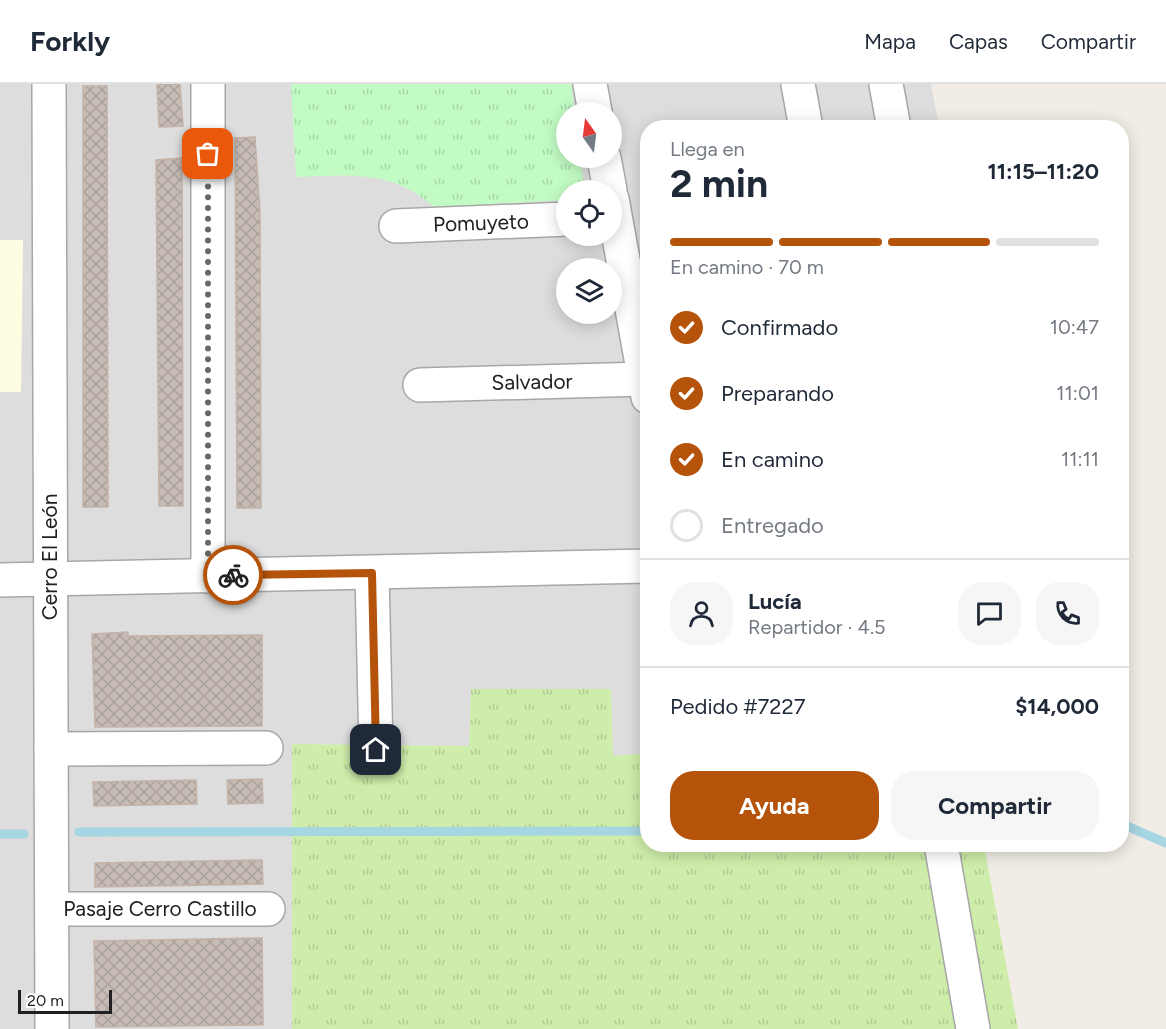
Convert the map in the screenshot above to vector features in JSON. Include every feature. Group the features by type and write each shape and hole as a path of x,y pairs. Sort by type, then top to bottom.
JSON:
{"street":[{"name":"Cerro El León","path":"49,84 52,1029"},
{"path":"208,84 208,576"},
{"path":"590,84 593,102"},
{"path":"798,84 805,120"},
{"path":"886,84 893,120"},
{"name":"Pomuyeto","path":"396,226 556,219"},
{"path":"619,246 640,356"},
{"name":"Salvador","path":"420,385 640,388"},
{"path":"0,580 640,566"},
{"path":"372,573 376,750"},
{"path":"51,749 266,748"},
{"path":"942,852 973,1029"},
{"name":"Pasaje Cerro Castillo","path":"52,909 268,909"}],"shaded area":[{"path":"0,84 931,84 938,120 640,120 640,754 613,756 610,689 470,746 293,744 306,1029 0,1029"},
{"path":"0,240 23,240 21,392 0,392"}],"green space":[{"path":"291,84 571,84 574,102 556,102 556,168 582,168 583,180 556,180 556,201 434,207 402,186 386,180 352,176 296,177"},
{"path":"471,689 611,689 613,756 640,754 640,852 985,852 1018,1029 292,1029 292,744 469,746"}],"building":[{"path":"157,84 180,84 183,126 159,127"},
{"path":"83,86 107,86 108,507 83,507"},
{"path":"255,137 260,212 261,508 237,508 235,138"},
{"path":"182,158 183,506 159,506 156,160"},
{"path":"128,632 128,636 262,635 262,726 95,727 92,634"},
{"path":"262,779 263,803 228,804 227,780"},
{"path":"196,780 197,804 94,806 93,782"},
{"path":"262,860 263,884 95,887 95,863"},
{"path":"262,938 263,1025 96,1027 94,941"}],"waterway":[{"path":"1129,827 1166,843"},
{"path":"79,832 640,831"},
{"path":"0,834 24,834"}],"way so far":[{"path":"208,154 208,576 233,575"}],"route":[{"path":"233,575 372,573 376,750"}]}
